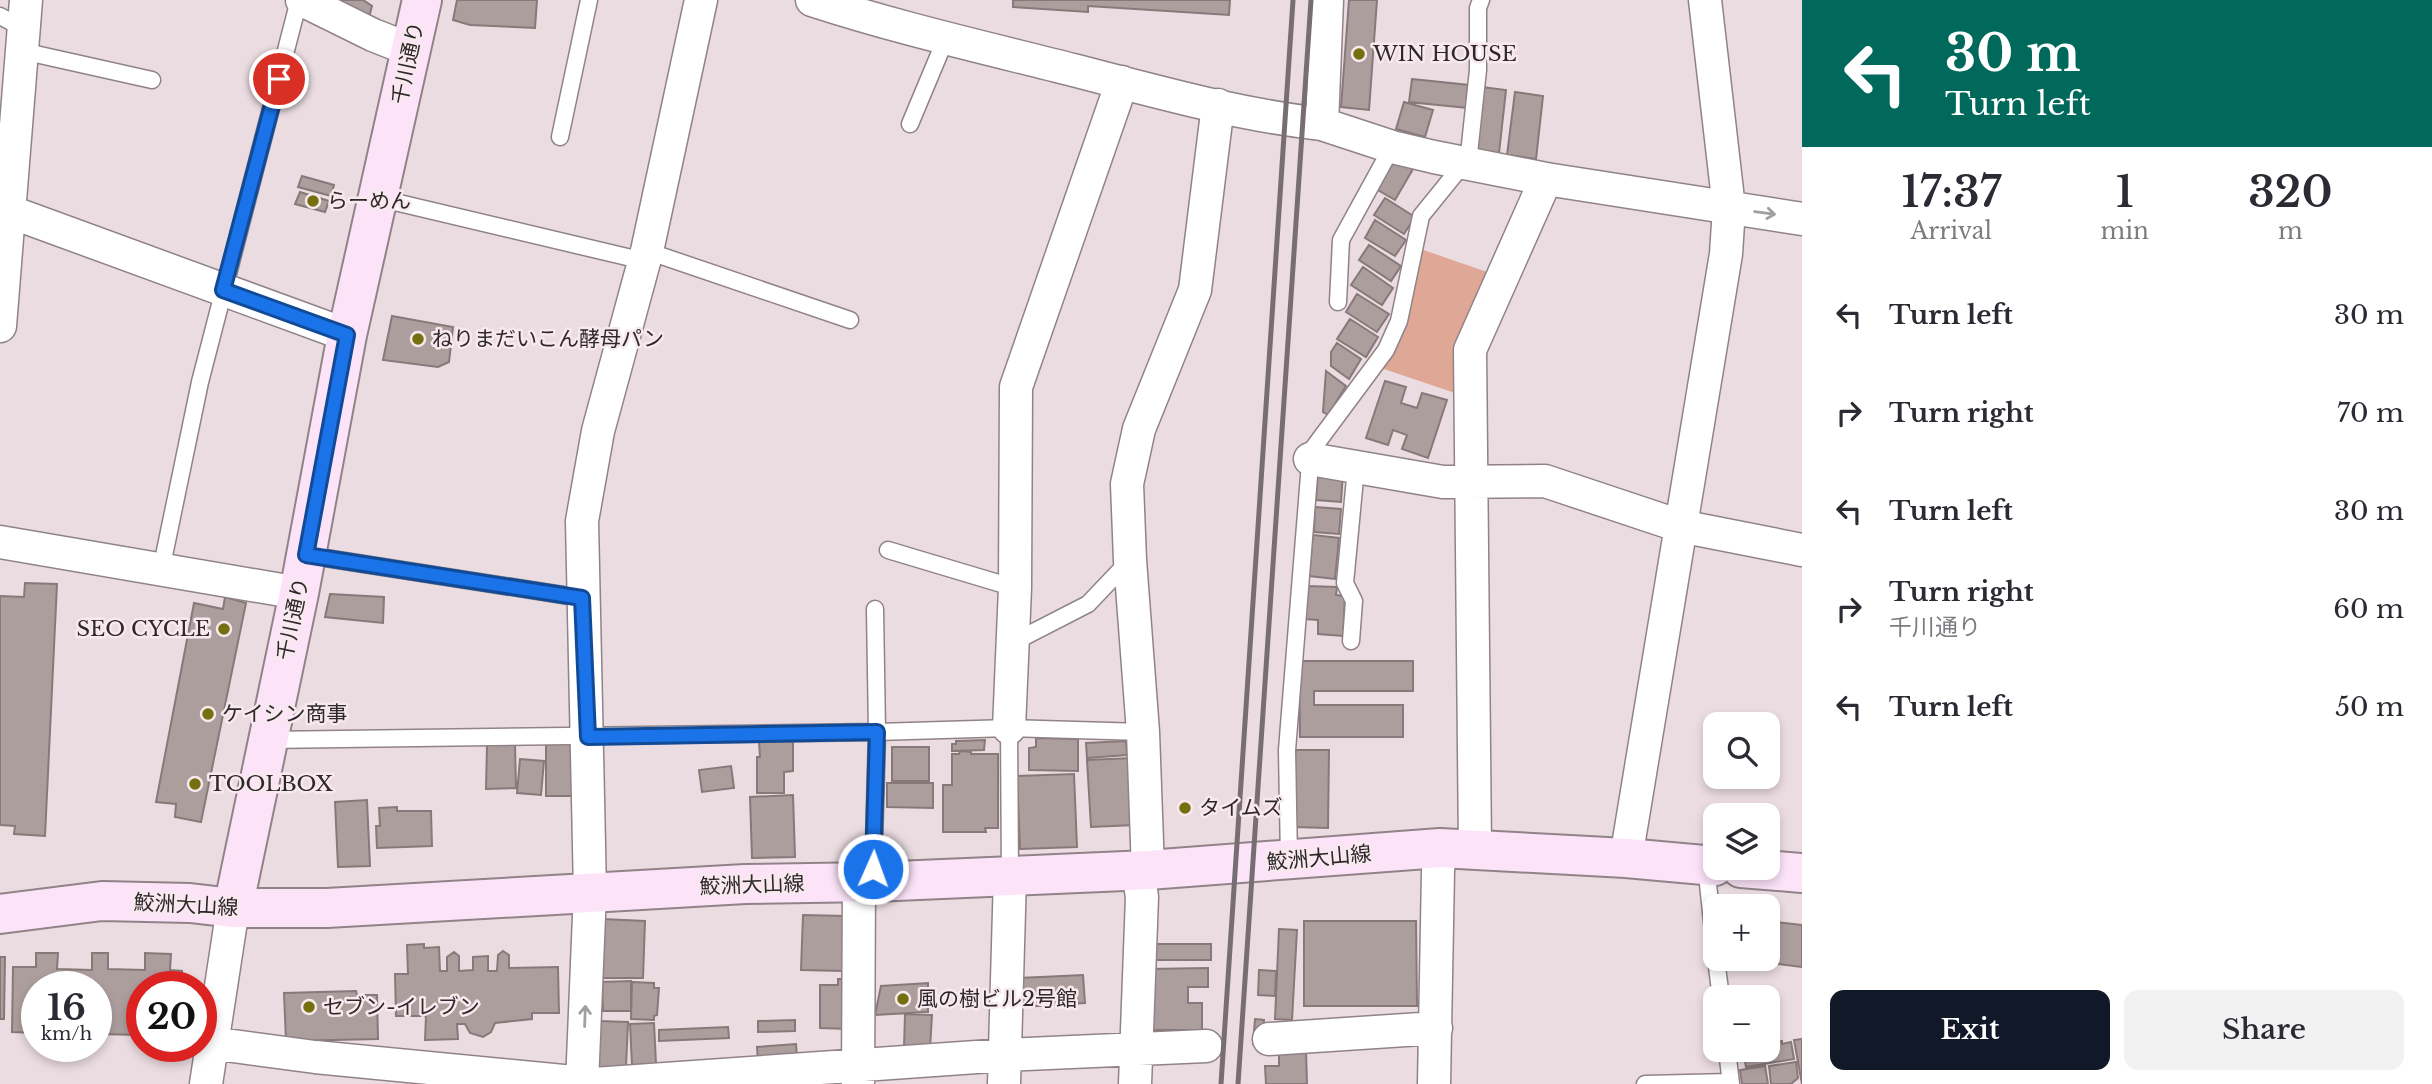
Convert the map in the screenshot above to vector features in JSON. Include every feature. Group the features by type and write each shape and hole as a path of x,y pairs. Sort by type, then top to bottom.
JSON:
{"main road":[{"name":"千川通り","path":"233,908 299,593 347,335 422,0"},
{"name":"鮫洲大山線","path":"0,914 102,901 190,903 233,908 327,908 745,884 866,882 1143,870 1457,848 1703,864"},
{"name":"鮫洲大山線","path":"1780,868 1800,869"}],"street":[{"path":"301,0 411,50"},
{"path":"582,1084 590,892 582,521 598,431 645,256 701,0"},
{"path":"812,0 858,7 946,38 1122,82 1285,120 1322,124 1392,146 1466,163 1546,179 1802,219"},
{"path":"1322,124 1327,0"},
{"path":"1626,858 1726,254 1728,208 1705,0"},
{"path":"0,326 18,24"},
{"path":"1009,728 1015,588 1016,387 1122,82"},
{"path":"1135,1084 1143,870 1143,732 1127,484 1139,429 1195,290 1218,105"},
{"path":"1434,1084 1438,872 1457,848 1470,481 1470,350 1546,179"},
{"path":"5,210 347,335"},
{"path":"1310,459 1443,482 1545,481 1680,526 1802,550"},
{"path":"0,542 299,593"},
{"path":"1004,1070 1010,876"},
{"path":"858,1075 866,882"},
{"path":"217,1006 233,908"},
{"path":"1269,1040 1436,1028"},
{"path":"217,1044 315,1057 582,1084 1004,1070 1137,1048 1206,1046"},
{"path":"206,1084 209,1062"}],"lane":[{"path":"161,570 200,382 301,0"},
{"path":"560,136 589,0"},
{"path":"1289,861 1287,750 1311,451 1386,351 1399,321 1421,216 1466,163 1478,70 1478,8 1481,0"},
{"path":"18,24 152,80"},
{"path":"910,124 946,38"},
{"path":"1338,302 1341,240 1392,146"},
{"path":"378,198 645,256 850,320"},
{"path":"1351,642 1353,601 1345,583 1356,468"},
{"path":"888,550 1015,588"},
{"path":"306,555 582,598"},
{"path":"1013,643 1088,604 1130,560"},
{"path":"866,882 877,732 875,609"},
{"path":"1009,728 1010,876"},
{"path":"267,740 588,737 1009,728 1143,732"},
{"path":"1645,1084 1730,1083 1728,1062"}],"shaded area":[{"path":"1415,247 1487,272 1458,342 1461,395 1375,366"}],"building":[{"path":"330,0 363,0 372,6 368,21"},
{"path":"457,0 537,0 535,28 470,25 453,20"},
{"path":"1013,0 1230,0 1229,15 1088,6 1088,12 1013,7"},
{"name":"WIN HOUSE","path":"1349,0 1377,0 1369,110 1341,107"},
{"path":"1412,79 1469,85 1467,108 1409,102"},
{"path":"1482,87 1506,90 1499,153 1475,151"},
{"path":"1515,92 1543,96 1536,159 1507,155"},
{"path":"1404,102 1433,110 1425,137 1396,129"},
{"path":"1396,159 1413,169 1395,200 1376,189"},
{"path":"302,176 334,185 331,196 298,187"},
{"path":"300,192 329,201 325,212 295,204"},
{"path":"1385,198 1415,217 1404,234 1374,215"},
{"path":"1375,220 1406,240 1395,256 1365,238"},
{"path":"1369,245 1401,266 1391,281 1359,260"},
{"path":"1363,267 1393,288 1382,305 1351,285"},
{"path":"1357,294 1389,314 1377,332 1346,312"},
{"path":"392,316 453,327 449,362 438,367 383,360"},
{"path":"1350,319 1378,337 1366,357 1337,339"},
{"path":"1337,343 1361,359 1349,379 1331,366 1331,352"},
{"path":"1326,371 1346,386 1328,415 1323,412"},
{"path":"1385,381 1406,387 1401,403 1417,408 1422,393 1447,400 1428,458 1402,449 1407,435 1393,430 1388,445 1366,438"},
{"path":"1318,470 1343,472 1341,502 1316,500"},
{"path":"1315,507 1341,509 1339,534 1314,532"},
{"path":"1313,535 1339,538 1335,579 1309,576"},
{"path":"25,583 57,584 45,836 14,834 15,826 0,825 0,596 24,597"},
{"path":"1307,586 1337,587 1336,595 1345,596 1343,636 1318,634 1318,620 1305,619"},
{"path":"330,594 384,597 383,623 325,617"},
{"path":"225,597 246,603 201,822 175,817 176,804 156,802 194,603 223,609"},
{"path":"1299,661 1413,661 1413,691 1314,691 1314,705 1403,705 1403,737 1300,737"},
{"path":"1036,738 1078,739 1078,771 1029,770 1029,748 1036,747"},
{"path":"985,740 984,750 952,751 952,744 956,744 956,741"},
{"path":"759,741 793,741 793,771 784,772 784,793 757,793"},
{"path":"1126,741 1127,755 1087,758 1086,743"},
{"path":"546,744 576,744 576,796 546,796"},
{"path":"487,745 515,745 516,788 486,789"},
{"path":"892,747 929,747 929,781 892,781"},
{"path":"1293,750 1329,750 1328,828 1293,827"},
{"path":"960,751 971,754 998,754 998,828 985,828 986,832 943,832 943,785 952,785 952,754 959,754"},
{"path":"1132,758 1135,825 1091,827 1087,760"},
{"path":"520,759 544,761 541,795 517,793"},
{"path":"731,766 734,788 702,792 699,770"},
{"path":"1074,774 1077,847 1020,849 1017,776"},
{"path":"887,783 933,783 933,808 887,807"},
{"path":"793,795 795,857 752,858 750,797"},
{"path":"367,800 370,866 338,867 335,802"},
{"path":"397,807 397,811 431,811 432,846 377,848 379,808"},
{"path":"803,915 845,916 843,971 801,970"},
{"path":"602,919 645,921 643,978 597,978"},
{"path":"1304,921 1416,921 1417,1006 1304,1006"},
{"path":"1780,922 1802,925 1802,967 1780,964"},
{"path":"1279,929 1297,930 1292,1020 1275,1019"},
{"path":"424,944 424,948 439,947 440,971 447,971 447,957 454,952 459,956 459,971 473,970 473,957 488,956 488,971 497,971 498,955 503,951 509,955 509,968 558,967 559,1013 532,1013 532,1019 495,1023 491,1032 483,1037 470,1033 465,1024 457,1024 458,1039 425,1040 426,1016 396,1016 395,974 408,974 407,945"},
{"path":"1150,944 1211,944 1211,960 1150,960"},
{"path":"36,953 58,953 57,969 92,970 92,953 108,953 108,969 145,970 145,953 171,954 170,970 182,971 126,971 126,1035 112,1034 112,971 21,971 21,1032 12,1032 13,967 36,967"},
{"path":"0,957 5,957 4,1019 0,1019"},
{"path":"1208,968 1208,987 1188,987 1188,1003 1202,1003 1202,1030 1148,1030 1148,969"},
{"path":"1259,970 1276,971 1275,996 1258,995"},
{"path":"1083,975 1085,1003 1023,1007 1023,1003 1018,1003 1019,978"},
{"path":"838,979 844,979 849,1029 820,1028 820,985 838,985"},
{"path":"631,981 631,1011 603,1011 602,982"},
{"path":"632,982 654,983 654,988 659,988 657,1015 654,1020 631,1019"},
{"name":"風の樹ビル2号館","path":"928,983 928,1012 875,1015 881,986"},
{"path":"356,991 357,995 377,995 378,1039 286,1041 284,993"},
{"path":"905,1014 932,1015 930,1049 904,1048"},
{"path":"1255,1019 1264,1020 1262,1045 1253,1044"},
{"path":"795,1020 795,1031 758,1032 758,1021"},
{"path":"599,1021 628,1022 626,1067 597,1067"},
{"path":"654,1023 656,1064 632,1065 630,1024"},
{"path":"728,1027 729,1038 659,1041 659,1030"},
{"path":"1802,1039 1802,1084 1794,1040"},
{"path":"1780,1041 1782,1044 1791,1042 1794,1059 1780,1061"},
{"path":"796,1044 797,1058 758,1061 757,1047"},
{"path":"1279,1050 1306,1050 1307,1084 1266,1084 1265,1066 1279,1066"},
{"path":"1745,1062 1776,1062 1746,1067"},
{"path":"1796,1062 1798,1078 1791,1084 1771,1084 1769,1066"},
{"path":"1765,1066 1768,1084 1742,1084 1740,1070"}],"railway":[{"path":"1221,1084 1293,0"},
{"path":"1238,1084 1311,0"}],"place":[{"name":"WIN HOUSE","path":"1359,54"},
{"name":"らーめん","path":"313,201"},
{"name":"ねりまだいこん酵母パン","path":"418,339"},
{"name":"SEO CYCLE","path":"224,629"},
{"name":"ケイシン商事","path":"208,714"},
{"name":"TOOLBOX","path":"195,784"},
{"name":"タイムズ","path":"1185,808"},
{"name":"風の樹ビル2号館","path":"903,999"},
{"name":"セブン-イレブン","path":"309,1007"}],"route":[{"path":"279,79 223,290 347,335 306,555 582,598 588,737 877,732 873,869"}]}
